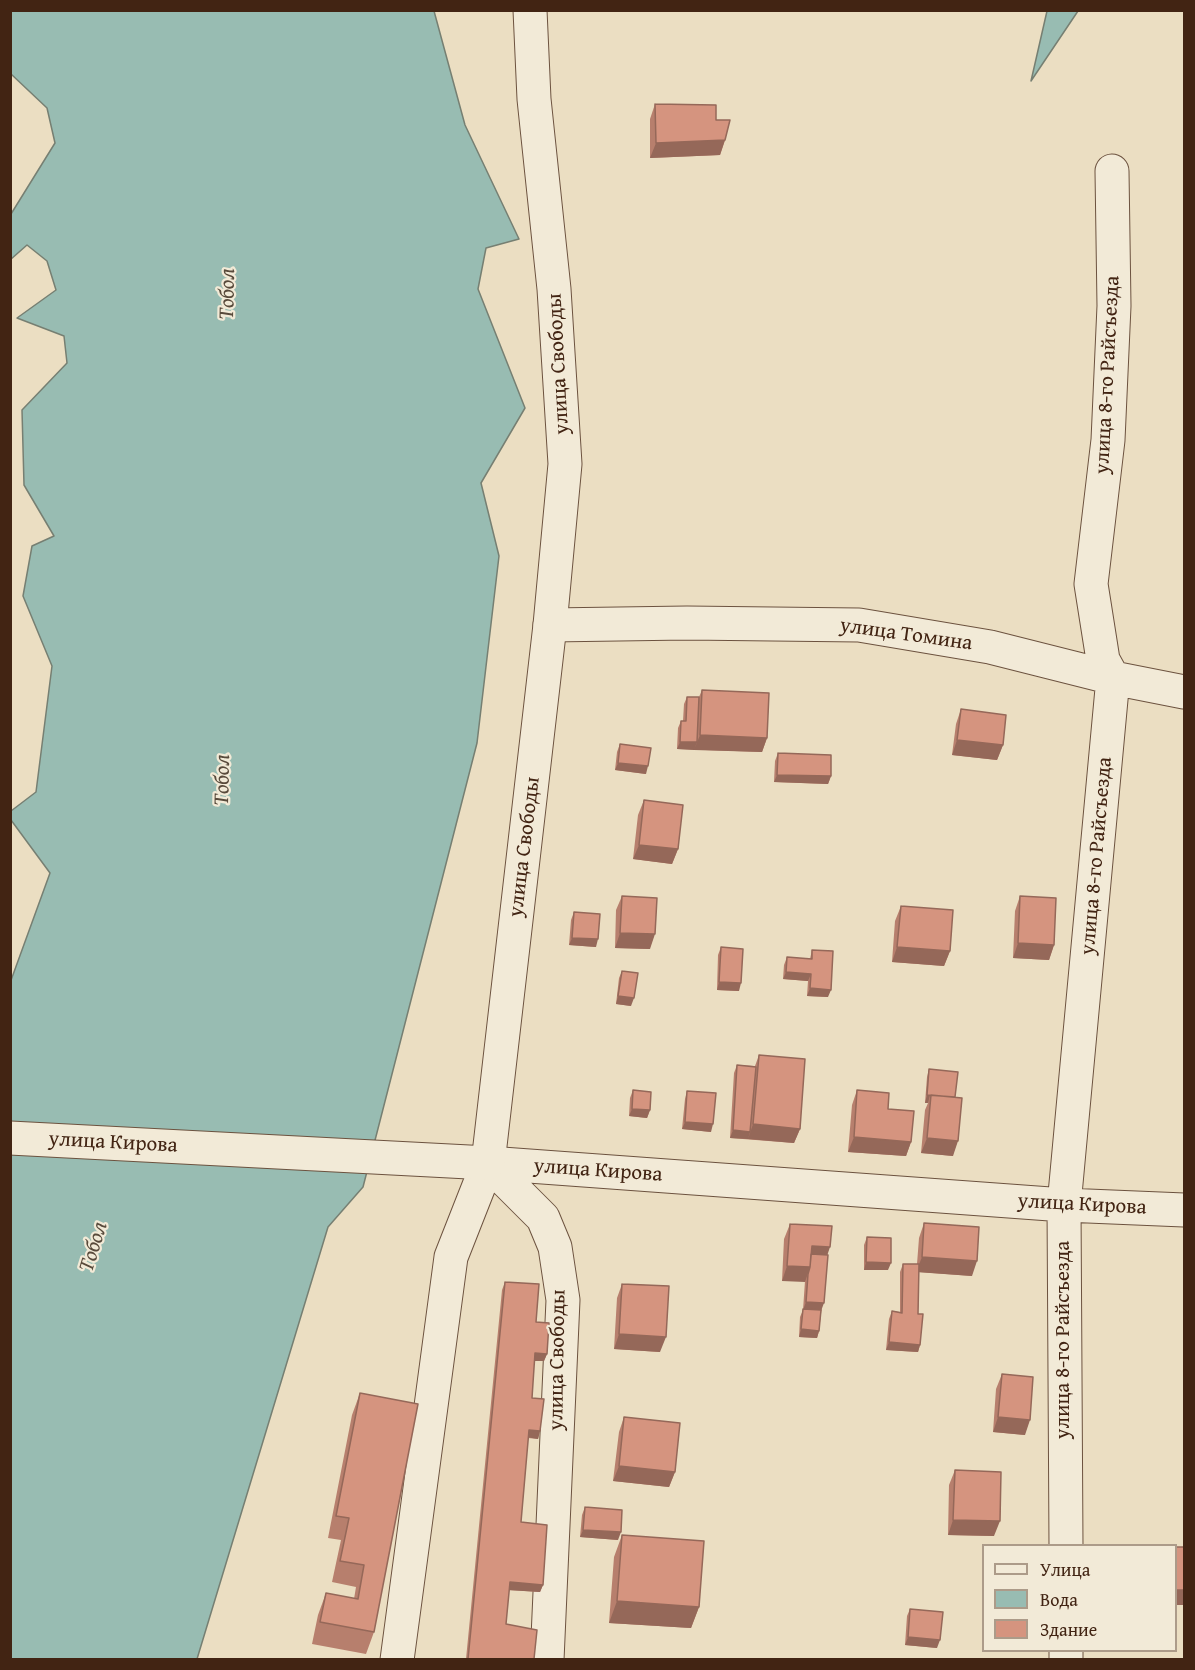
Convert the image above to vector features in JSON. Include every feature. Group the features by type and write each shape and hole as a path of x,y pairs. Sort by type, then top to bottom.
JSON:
{"street":[{"name":"улица Свободы","path":"530,10 534,99 554,290 565,464 550,625 488,1163 543,1218 555,1247 563,1300 547,1659"},
{"name":"улица 8-го Райсъезда","path":"1066,1544 1064,1205 1113,678 1103,660 1091,584 1108,429 1114,306 1113,171"},
{"name":"улица Томина","path":"550,625 687,623 859,625 990,647 1113,678 1185,692"},
{"name":"улица Кирова","path":"10,1138 444,1160 1064,1205 1185,1210"},
{"path":"397,1659 451,1257 488,1163"}],"water":[{"name":"Тобол","path":"11,11 434,11 465,125 519,239 486,248 478,289 525,408 481,483 499,556 477,743 363,1187 328,1227 197,1659 11,1659 10,983 50,873 11,820 11,811 36,792 52,666 23,596 32,546 54,536 24,485 22,410 67,363 64,336 17,318 56,290 47,261 27,245 10,260 11,214 55,143 47,108 11,74"},
{"path":"1047,11 1078,11 1031,81"}],"building":[{"path":"655,104 716,105 716,120 730,120 725,140 656,143"},
{"path":"702,690 769,693 767,738 700,735"},
{"path":"687,697 699,697 697,742 680,742 681,721 686,721"},
{"path":"961,709 1006,715 1003,745 957,740"},
{"path":"620,744 651,748 648,766 618,763"},
{"path":"778,753 831,755 831,776 777,775"},
{"path":"644,800 683,805 678,849 639,845"},
{"path":"622,896 657,898 655,934 620,933"},
{"path":"1020,896 1056,898 1054,945 1018,943"},
{"path":"901,906 953,910 950,951 897,947"},
{"path":"574,912 600,914 598,939 572,938"},
{"path":"721,947 743,949 741,983 719,982"},
{"path":"812,950 833,951 831,990 810,988 811,974 786,972 787,957 812,959"},
{"path":"622,971 638,973 634,998 618,996"},
{"path":"759,1055 805,1059 800,1129 753,1124"},
{"path":"737,1065 756,1067 750,1132 733,1130"},
{"path":"929,1069 958,1072 955,1097 927,1095"},
{"path":"633,1090 651,1092 650,1110 632,1109"},
{"path":"857,1090 889,1093 888,1109 914,1111 911,1142 854,1137"},
{"path":"687,1091 716,1093 713,1124 685,1122"},
{"path":"931,1095 962,1098 958,1141 927,1138"},
{"path":"924,1223 979,1227 977,1261 922,1257"},
{"path":"790,1224 832,1226 830,1247 812,1246 810,1267 787,1266"},
{"path":"867,1237 891,1238 891,1263 866,1262"},
{"path":"811,1254 828,1255 824,1303 806,1302"},
{"path":"903,1264 919,1264 918,1314 923,1314 920,1345 889,1342 892,1311 902,1313"},
{"path":"505,1282 539,1284 536,1322 549,1323 547,1354 535,1353 532,1398 544,1399 540,1431 529,1430 521,1522 547,1525 543,1585 510,1582 506,1624 537,1630 534,1659 468,1659"},
{"path":"622,1284 669,1286 666,1337 619,1334"},
{"path":"803,1309 821,1310 819,1331 801,1329"},
{"path":"1002,1374 1033,1377 1030,1420 998,1417"},
{"path":"360,1393 418,1404 374,1632 320,1622 326,1593 358,1599 364,1565 340,1561 349,1518 336,1516"},
{"path":"624,1417 680,1423 675,1472 619,1466"},
{"path":"955,1470 1001,1472 1000,1521 953,1520"},
{"path":"585,1507 622,1510 621,1532 583,1530"},
{"path":"622,1535 704,1541 699,1607 617,1601"},
{"path":"1177,1547 1185,1547 1185,1590 1177,1590"},
{"path":"910,1609 943,1612 940,1640 908,1637"}]}
